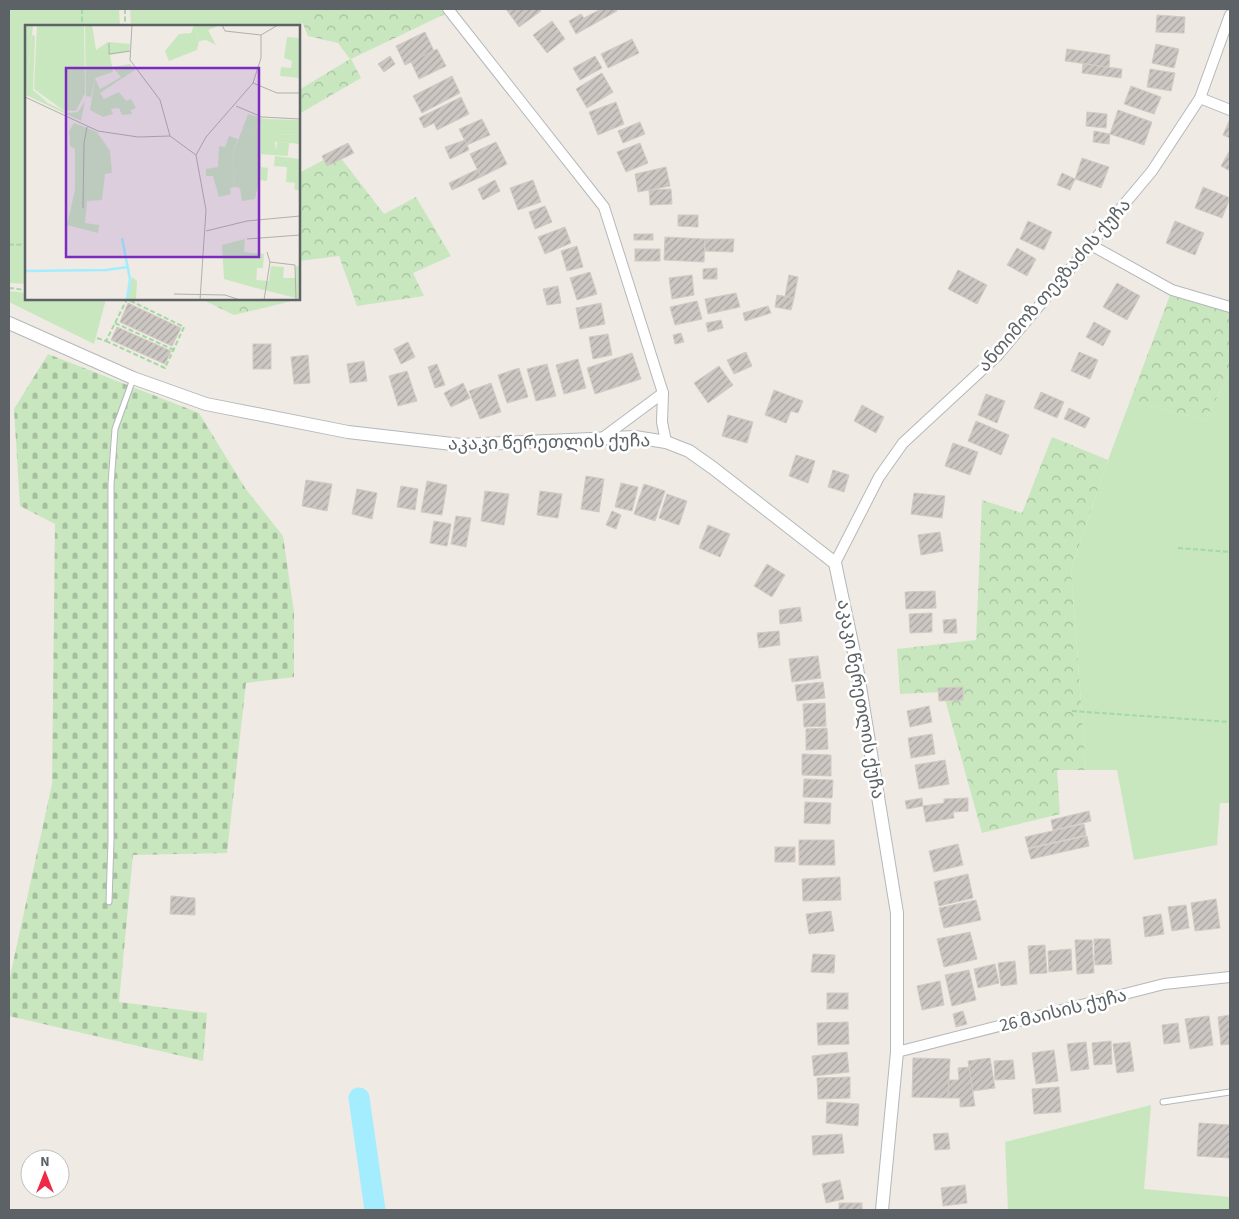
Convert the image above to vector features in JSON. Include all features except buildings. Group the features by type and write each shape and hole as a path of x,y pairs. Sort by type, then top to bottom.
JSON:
{"street":[{"path":"448,9 604,207 664,393 662,422 666,442"},
{"name":"ანთიმოზ თევზაძის ქუჩა","path":"835,563 880,477 903,443 998,355 1152,171 1200,98 1230,15"},
{"path":"1200,98 1230,110"},
{"path":"1091,245 1172,290 1230,307"},
{"name":"აკაკი წერეთლის ქუჩა","path":"9,323 133,378 206,404 348,432 461,445 635,437 666,442 689,451 713,468 835,563 856,662 898,913 898,1052 882,1210"},
{"path":"601,438 664,393"},
{"name":"26 მაისის ქუჩა","path":"898,1052 1164,984 1230,977"}],"lane":[{"path":"109,902 111,840 111,484 115,429 133,378"},
{"path":"1163,1102 1230,1092"}],"path":[{"path":"82,9 82,25"},
{"path":"125,9 125,25"},
{"path":"9,244 14,246 25,244"},
{"path":"9,288 25,290"},
{"path":"106,341 126,300"},
{"path":"98,338 165,368 184,327 129,300"},
{"path":"115,323 174,350"},
{"path":"1178,548 1230,552"},
{"path":"1072,711 1230,722"}],"green space":[{"path":"9,9 119,9 120,25 25,25 25,284 9,283"},
{"path":"130,9 297,9 303,23 296,25 131,25"},
{"path":"297,9 440,9 445,14 351,59 361,78 300,113 300,89 350,59 338,43 308,36"},
{"path":"337,153 384,214 416,197 451,256 413,273 424,296 357,306 339,256 300,261 300,172"},
{"path":"9,291 25,293 25,300 106,300 94,344 9,302"},
{"path":"1170,295 1230,312 1230,377 1228,377 1205,420 1130,401"},
{"path":"203,300 296,300 234,315"},
{"path":"48,354 199,413 245,488 283,536 294,612 294,677 246,683 227,853 133,855 119,1002 207,1013 203,1061 9,1016 9,981 52,784 55,524 20,506 14,409"},
{"path":"1228,377 1230,377 1230,803 1220,803 1217,845 1134,860 1117,770 1086,770 1071,569 1130,401 1205,420"},
{"path":"1052,437 1108,460 1071,569 1086,770 1057,770 1060,814 982,833 943,692 900,694 897,649 976,640 982,500 1022,513"},
{"path":"1151,1105 1144,1189 1230,1197 1230,1210 1008,1210 1005,1142"}],"waterway":[{"path":"359,1098 375,1210"}]}
